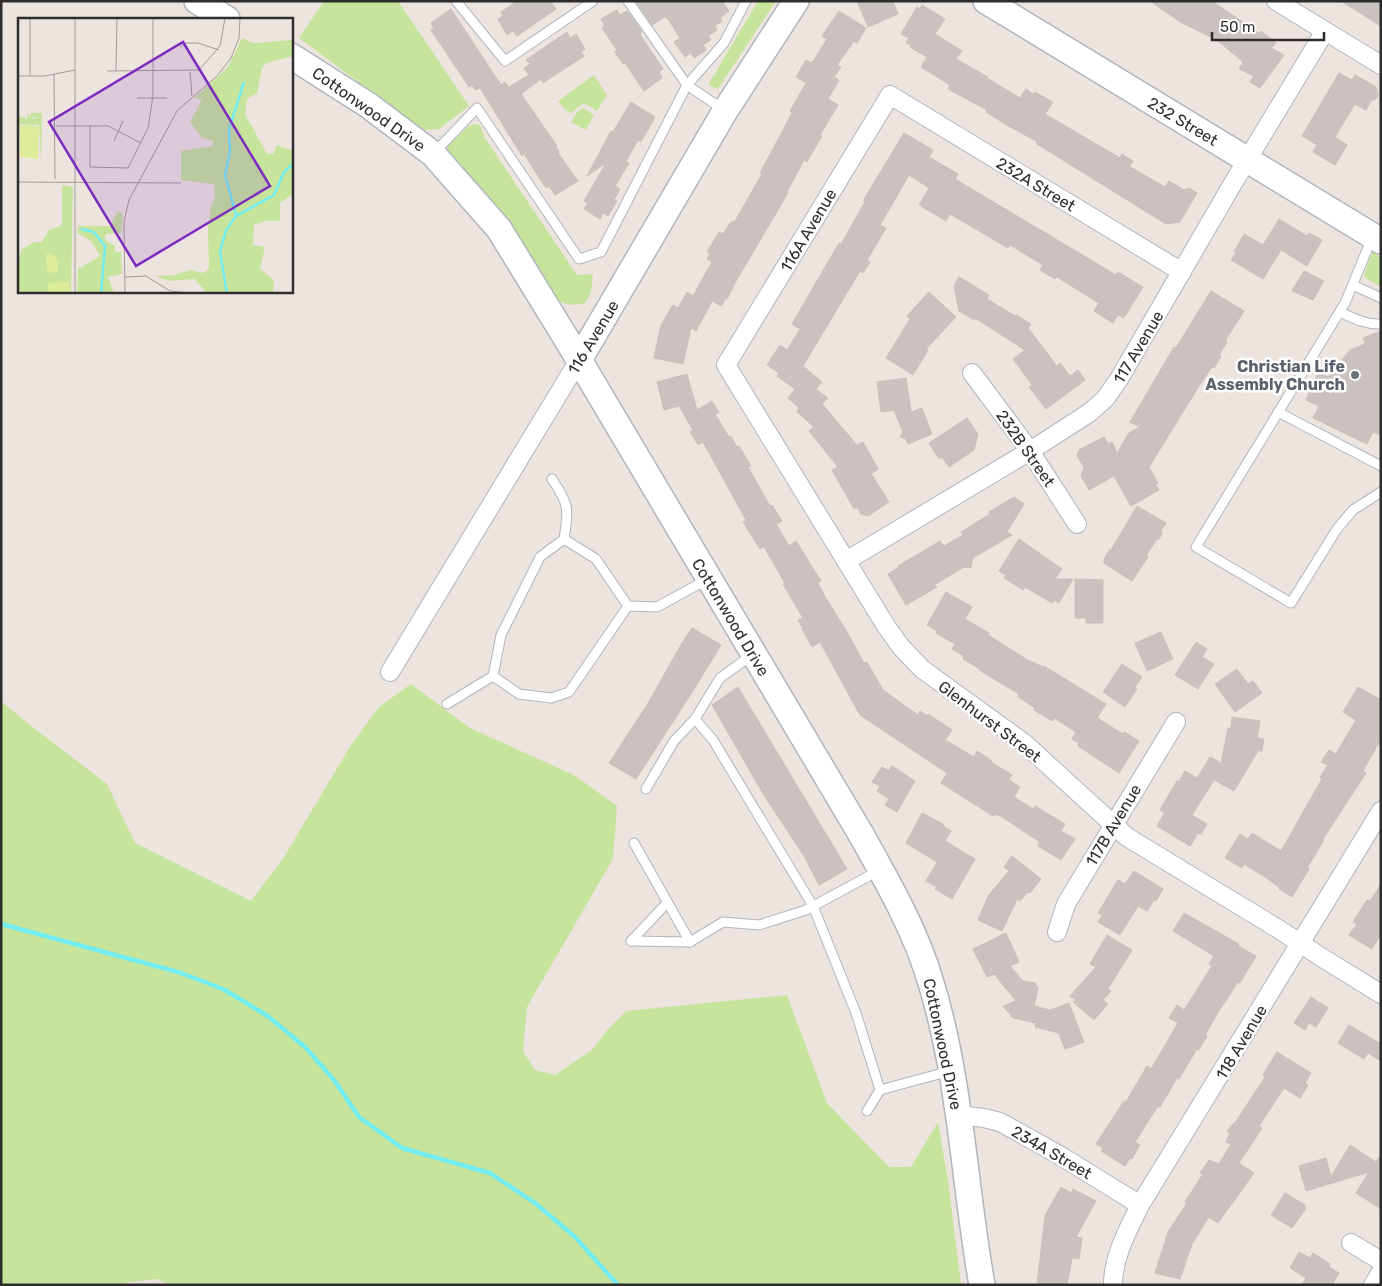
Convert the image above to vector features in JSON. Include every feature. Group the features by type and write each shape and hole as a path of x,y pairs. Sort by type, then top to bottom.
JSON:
{"street":[{"path":"197,1 226,18"},
{"name":"116 Avenue","path":"390,672 579,360 725,111 796,1"},
{"name":"232 Street","path":"986,1 1377,238"},
{"path":"1276,1 1381,65"},
{"name":"117 Avenue","path":"846,561 1030,451 1097,407 1106,399 1325,31"},
{"name":"Cottonwood Drive","path":"292,57 368,105 433,154 499,229 579,360 881,870 918,947 940,1017 958,1114 982,1285"},
{"name":"232A Street","path":"890,95 1182,272"},
{"name":"116A Avenue","path":"726,364 890,95"},
{"name":"Glenhurst Street","path":"726,364 894,638 922,669 1024,743 1128,837 1381,994"},
{"name":"232B Street","path":"972,373 1030,451 1077,524"},
{"name":"117B Avenue","path":"1057,932 1066,904 1176,722"},
{"name":"118 Avenue","path":"1113,1282 1120,1249 1140,1205 1381,811"},
{"name":"234A Street","path":"958,1114 1000,1122 1061,1156 1140,1205"},
{"path":"1351,1243 1381,1261"},
{"path":"1373,1285 1381,1272"}],"lane":[{"path":"456,1 504,61 593,1"},
{"path":"628,1 687,86 725,111"},
{"path":"433,154 477,108 579,259 601,252 687,86 724,43 746,1"},
{"path":"1377,238 1340,312 1196,547 1292,603 1337,529 1353,510 1381,492"},
{"path":"1353,285 1381,298"},
{"path":"1340,312 1372,324 1381,324"},
{"path":"1278,412 1381,466"},
{"path":"448,704 493,676 501,635 540,557 564,539 568,518 565,498 552,479"},
{"path":"564,539 596,559 628,606"},
{"path":"628,606 657,607 708,579"},
{"path":"493,676 519,694 551,698 569,692 628,606"},
{"path":"646,789 674,741 695,719 720,678 754,654"},
{"path":"695,719 713,740 813,906 856,1013 880,1090"},
{"path":"634,843 690,942"},
{"path":"667,903 632,941 690,942 723,922 759,925 813,906 881,870"},
{"path":"867,1111 880,1090 951,1070"}],"green space":[{"path":"324,1 398,1 469,106 439,129 423,130 299,38"},
{"path":"758,1 776,1 718,89 708,85"},
{"path":"594,75 607,95 597,111 584,103 571,113 565,110 558,101"},
{"path":"583,108 594,115 586,130 571,122 577,112"},
{"path":"480,125 485,138 577,275 593,274 591,292 585,303 573,305 559,302 446,154 447,146 469,126"},
{"path":"1373,251 1381,258 1381,287 1364,277"},
{"path":"411,684 470,728 574,775 617,806 613,859 527,1007 523,1051 535,1070 555,1075 592,1050 608,1029 626,1011 787,995 827,1103 889,1167 911,1167 938,1122 948,1181 961,1285 172,1285 156,1279 122,1283 121,1285 1,1285 1,701 107,784 135,843 251,901 284,857 351,745 379,707"}],"building":[{"path":"517,1 550,1 556,9 517,36 513,31 507,35 498,19 503,16 501,12"},
{"path":"640,1 722,1 729,11 720,18 722,21 715,26 717,30 708,36 711,40 703,45 706,50 694,58 691,53 685,57 674,42 680,38 668,19 665,17 652,25 637,3"},
{"path":"857,1 893,1 898,14 868,27"},
{"path":"1150,1 1212,1 1259,33 1261,31 1276,43 1271,48 1284,55 1260,88 1250,82 1254,76 1239,69 1243,62 1217,40 1182,23"},
{"path":"1341,1 1381,1 1381,26"},
{"path":"922,5 945,19 935,34 962,51 956,59 1020,98 1026,89 1053,102 1045,114 1120,158 1122,154 1133,161 1129,166 1165,187 1169,181 1184,190 1189,188 1197,193 1180,222 1166,224 1037,144 1036,141 986,112 987,110 948,89 950,85 921,67 927,57 910,47 911,45 906,43 909,38 901,34 917,7 920,9"},
{"path":"451,9 501,85 505,82 509,87 529,75 524,68 530,64 526,60 567,32 570,38 576,34 585,49 581,52 584,56 543,83 541,79 521,94 557,146 558,153 578,181 555,195 549,186 546,188 524,154 522,156 480,88 475,90 472,85 469,87 431,30 434,28 431,23"},
{"path":"617,10 620,15 627,11 642,32 640,33 641,36 663,69 659,72 662,78 644,91 615,52 617,50 602,28 605,26 601,19"},
{"path":"839,11 866,28 857,43 854,41 837,65 841,67 834,77 839,80 828,99 838,105 820,135 822,136 807,162 804,160 788,193 727,299 721,306 712,301 696,331 691,328 683,364 654,358 661,325 673,305 678,308 687,292 693,296 712,262 707,259 710,254 707,252 719,232 723,234 731,222 735,221 762,174 760,173 792,113 790,111 806,83 796,77 806,60 812,63 827,39 822,36"},
{"path":"1339,73 1352,80 1355,75 1376,87 1378,95 1376,99 1371,101 1366,110 1355,104 1335,137 1347,145 1335,165 1313,152 1317,145 1302,136"},
{"path":"631,102 655,117 641,142 638,140 626,161 629,163 615,186 620,189 614,200 617,201 608,216 603,213 600,219 584,209 588,203 584,201 606,163 587,176 611,131 613,132"},
{"path":"904,133 933,150 929,157 958,174 955,179 1116,275 1118,272 1143,287 1124,318 1118,315 1113,323 1094,311 1099,303 1057,277 1055,279 1040,270 1043,265 1010,245 1008,248 950,214 946,221 919,205 929,188 909,175 880,225 886,228 867,260 870,262 863,273 860,271 803,366 822,382 816,389 828,398 822,404 857,445 863,442 878,469 871,474 889,502 868,516 861,514 857,507 854,509 832,470 838,467 809,431 814,427 797,412 799,408 788,398 795,389 777,376 779,373 767,365 780,345 787,350 800,329 792,324 839,243 841,244 865,202 863,201"},
{"path":"1279,219 1307,236 1309,233 1322,240 1307,266 1281,250 1263,279 1231,260 1244,234 1263,245"},
{"path":"1304,271 1324,281 1313,300 1292,291"},
{"path":"959,277 989,295 987,299 1031,324 1028,328 1057,366 1060,363 1070,376 1078,370 1085,380 1046,409 1029,387 1032,385 1013,359 1025,350 975,318 974,320 959,311 954,286"},
{"path":"1211,291 1244,311 1225,341 1227,342 1214,368 1212,367 1199,386 1149,467 1158,483 1155,484 1159,490 1131,506 1114,476 1089,490 1081,476 1084,467 1077,456 1079,450 1104,437 1108,444 1112,442 1117,453 1129,433 1140,427 1130,422 1174,347 1176,348"},
{"path":"929,292 956,317 926,349 928,350 913,375 886,358 910,319 907,316"},
{"name":"Christian Life Assembly Church","path":"1381,331 1381,435 1373,432 1367,444 1313,418 1319,406 1306,400 1318,373 1328,377 1350,350 1365,344 1363,338"},
{"path":"687,374 697,410 712,401 719,412 715,414 729,437 731,436 737,447 739,446 751,466 748,467 770,506 772,505 782,521 776,524 789,546 796,541 821,581 818,583 824,595 864,663 867,662 883,690 918,715 920,711 927,716 928,714 952,730 945,740 974,757 977,751 991,760 991,762 1012,775 1009,780 1020,787 1014,797 1033,809 1035,806 1065,824 1061,831 1075,839 1061,860 1038,846 1040,842 1002,817 994,814 993,816 941,783 947,773 860,715 820,642 812,647 798,620 803,618 783,584 785,583 764,547 760,549 743,522 746,520 703,442 698,445 690,432 693,430 679,406 664,410 657,382"},
{"path":"906,378 911,412 922,408 932,434 908,444 906,439 900,437 903,432 894,410 881,412 877,382"},
{"path":"967,418 978,434 974,450 949,467 942,457 939,459 929,443"},
{"path":"1014,497 1024,504 1007,532 1012,535 973,558 971,568 964,567 934,585 937,587 906,605 888,574 940,541 944,546 963,535 961,532"},
{"path":"1137,506 1166,523 1161,531 1162,534 1156,540 1146,556 1148,557 1132,581 1104,563 1104,559"},
{"path":"1019,539 1062,569 1055,579 1073,579 1059,603 1054,600 1052,603 1025,587 1023,590 1004,578 1006,575 999,571"},
{"path":"1075,579 1103,580 1103,623 1086,623 1086,618 1075,618"},
{"path":"946,592 972,607 965,619 1026,659 1044,666 1106,704 1097,718 1123,734 1124,732 1139,741 1119,773 1078,746 1079,743 1072,739 1076,732 1054,718 1052,721 1034,710 1035,708 1018,697 1019,694 963,659 964,656 952,649 955,644 936,633 937,631 927,625"},
{"path":"692,628 721,645 636,779 609,763 647,705"},
{"path":"1161,632 1173,659 1147,671 1135,643"},
{"path":"1196,642 1207,649 1202,657 1214,664 1198,689 1175,675"},
{"path":"1122,664 1142,677 1135,687 1137,689 1125,707 1103,692"},
{"path":"1237,669 1248,684 1253,681 1262,693 1235,712 1215,684"},
{"path":"738,687 847,869 819,885 804,856 765,797 712,705"},
{"path":"1358,687 1381,700 1381,739 1363,771 1366,773 1323,839 1307,868 1309,869 1292,897 1244,864 1242,868 1225,858 1240,834 1248,839 1252,833 1281,851 1322,779 1320,777 1328,765 1321,762 1329,750 1336,754 1356,720 1343,712"},
{"path":"1232,717 1260,721 1257,738 1264,739 1262,751 1258,751 1234,791 1214,780 1192,815 1207,824 1201,834 1198,833 1190,846 1157,826 1165,812 1160,810 1185,771 1197,778 1210,757 1221,763 1228,728 1231,728"},
{"path":"892,766 915,781 897,812 885,805 889,799 877,791 880,786 872,782 882,767 889,771"},
{"path":"922,813 943,824 943,826 951,831 945,841 975,859 952,899 926,881 937,862 906,843"},
{"path":"1012,856 1041,879 1030,893 1028,892 1020,901 1017,899 1002,931 978,920 988,896 1009,871 1004,867"},
{"path":"1134,871 1163,889 1147,911 1138,906 1120,935 1098,922 1102,916 1098,913 1118,880 1125,884"},
{"path":"1381,884 1381,934 1372,949 1349,935 1357,924 1353,922 1367,900 1370,901"},
{"path":"1184,913 1239,944 1238,946 1256,956 1240,983 1238,982 1219,1011 1205,1035 1207,1036 1199,1050 1197,1049 1179,1079 1177,1078 1160,1107 1158,1106 1135,1142 1140,1145 1132,1159 1130,1158 1125,1166 1101,1151 1103,1148 1096,1144 1124,1101 1126,1102 1147,1066 1151,1069 1178,1023 1169,1018 1177,1005 1184,1010 1212,966 1209,964 1214,956 1173,931"},
{"path":"1006,933 1019,962 1010,966 1023,981 1035,983 1038,988 1034,1006 1050,1010 1069,1003 1084,1042 1065,1049 1059,1033 1035,1027 1036,1023 1013,1018 1003,1006 1016,1001 994,974 987,977 973,949"},
{"path":"1107,935 1132,950 1108,989 1111,991 1103,1000 1108,1004 1094,1020 1073,1002 1076,1000 1070,996 1096,967 1090,964"},
{"path":"1311,997 1328,1008 1316,1027 1309,1023 1305,1030 1294,1023"},
{"path":"1349,1025 1381,1044 1381,1061 1368,1053 1364,1059 1338,1043"},
{"path":"1277,1052 1311,1073 1305,1083 1308,1085 1300,1098 1284,1088 1259,1126 1262,1128 1239,1163 1254,1173 1218,1223 1209,1217 1192,1244 1180,1279 1155,1273 1168,1232 1203,1174 1200,1173 1209,1160 1219,1164 1231,1144 1226,1142 1230,1133 1227,1131 1235,1123 1265,1077 1263,1075"},
{"path":"1350,1145 1376,1162 1381,1154 1381,1209 1356,1193 1369,1172 1306,1191 1299,1166 1326,1158 1331,1177"},
{"path":"1061,1187 1071,1193 1073,1189 1096,1201 1076,1237 1082,1238 1079,1259 1072,1258 1067,1285 1037,1285 1045,1216"},
{"path":"1285,1193 1305,1205 1305,1210 1292,1228 1271,1215"},
{"path":"1299,1252 1310,1258 1313,1253 1330,1264 1329,1267 1339,1273 1332,1285 1302,1285 1306,1278 1290,1268"}],"waterway":[{"path":"1,924 178,972 223,989 268,1016 306,1048 334,1080 359,1117 402,1148 490,1173 535,1203 575,1237 618,1285"}],"place":[{"name":"Christian Life Assembly Church","path":"1355,375"}]}
